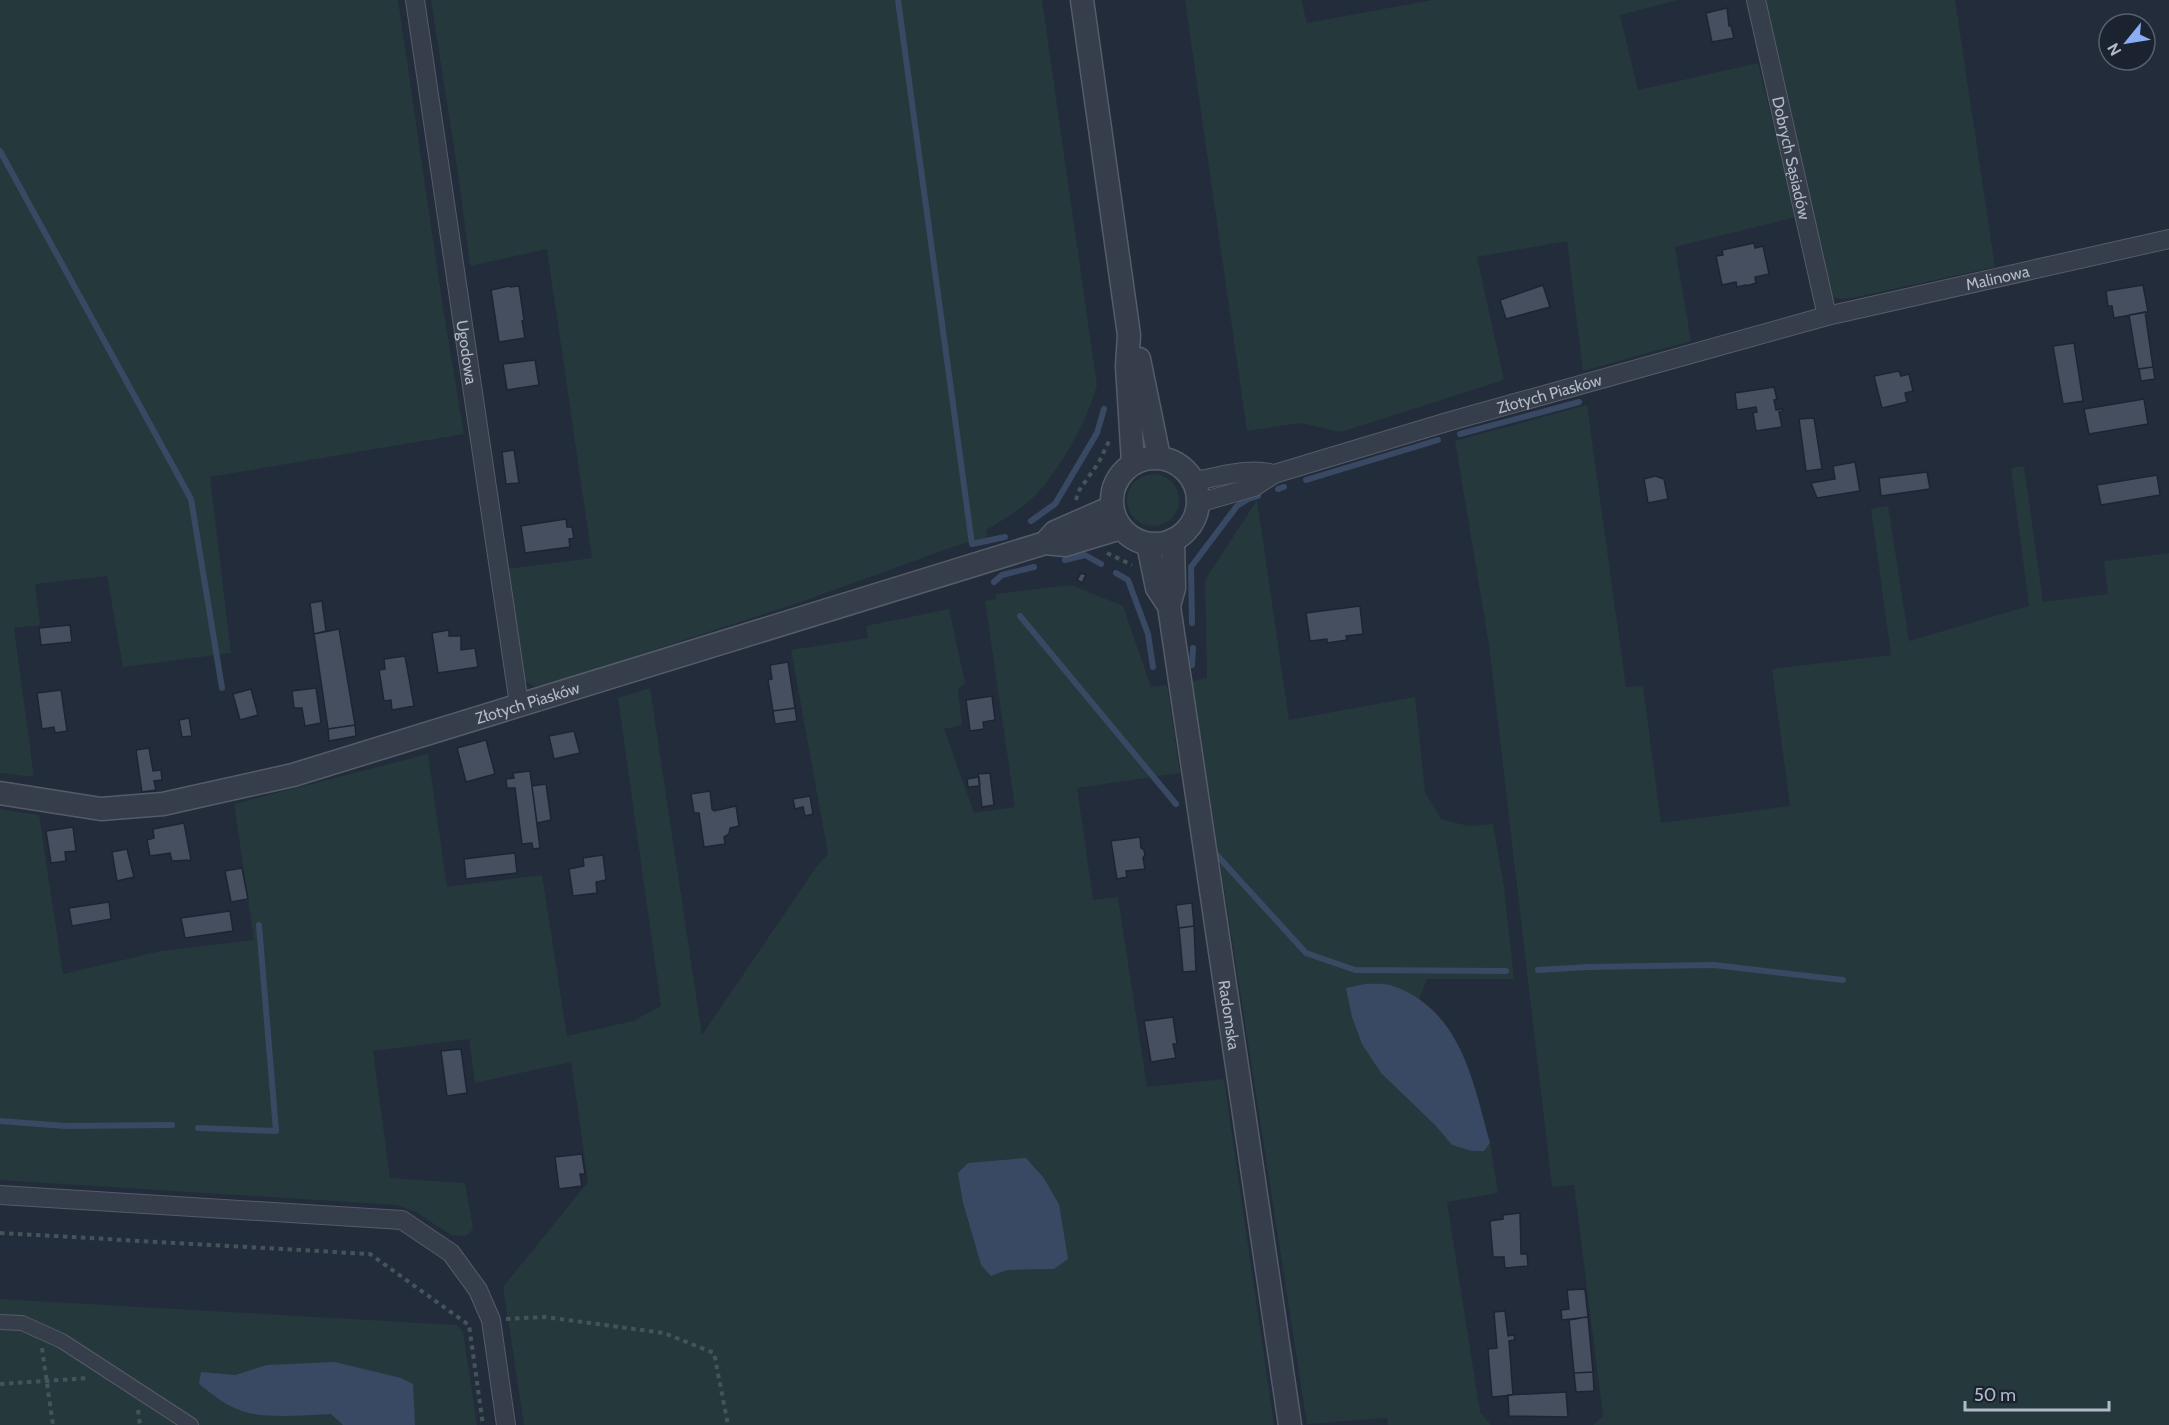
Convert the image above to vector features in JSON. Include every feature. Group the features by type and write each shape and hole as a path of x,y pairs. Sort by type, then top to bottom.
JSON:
{"street":[{"name":"Ugodowa","path":"415,0 519,704"},
{"path":"1082,0 1130,335 1140,362 1159,457"},
{"name":"Dobrych Sąsiadów","path":"1756,0 1827,316"},
{"name":"Malinowa","path":"1827,316 2169,239"},
{"name":"Złotych Piasków","path":"1198,503 1254,487 1274,474 1447,422 1827,316"},
{"path":"1130,335 1127,366 1133,463"},
{"path":"1159,457 1179,465 1194,481 1198,503 1191,525 1173,540 1162,544 1148,544 1129,536 1121,528 1112,507 1112,495 1120,475 1133,463 1159,457"},
{"name":"Złotych Piasków","path":"1194,481 1248,471 1274,474"},
{"name":"Złotych Piasków","path":"1045,543 1055,532 1112,507"},
{"name":"Złotych Piasków","path":"0,793 100,809 163,804 293,775 1045,543 1065,545 1121,528"},
{"name":"Radomska","path":"1173,540 1174,588 1169,606 1290,1425"},
{"name":"Radomska","path":"1148,544 1157,588 1169,606"},
{"path":"0,1196 402,1220 451,1253 478,1290 491,1320 506,1425"},
{"path":"0,1322 22,1323 62,1341 191,1425"}],"path":[{"path":"1077,508 1078,492 1099,462 1112,436"},
{"path":"1101,550 1131,564 1134,570"},
{"path":"0,1233 370,1254 469,1325 483,1425"},
{"path":"491,1320 545,1317 664,1332 714,1353 728,1425"},
{"path":"40,1331 53,1425"},
{"path":"0,1384 116,1376"}],"green space":[{"path":"0,0 398,0 464,434 210,477 231,653 123,667 107,576 35,584 40,625 14,628 34,777 0,773"},
{"path":"431,0 1042,0 1097,385 1088,412 1075,439 1042,488 1023,506 986,530 987,539 961,544 801,602 537,688 525,681 507,569 592,558 547,249 470,266"},
{"path":"1185,0 1301,0 1307,23 1432,0 1678,0 1620,15 1638,90 1758,63 1796,217 1675,247 1691,341 1583,371 1567,241 1477,257 1504,380 1341,432 1301,423 1247,431"},
{"path":"1765,0 1955,0 1995,267 1845,299 1830,296 1827,293"},
{"path":"1587,405 1626,687 1643,686 1661,823 1790,806 1772,669 1891,655 1871,509 1888,506 1909,641 2029,606 2011,468 2024,466 2043,602 2108,594 2104,561 2169,553 2169,1425 1593,1425 1603,1416 1574,1185 1552,1187 1489,645 1455,441"},
{"path":"1148,474 1158,474 1172,481 1179,500 1172,519 1158,526 1148,526 1138,522 1131,515 1127,505 1127,495 1131,485 1138,478"},
{"path":"1257,500 1289,720 1415,697 1425,792 1441,819 1468,826 1493,824 1504,887 1514,979 1427,979 1419,999 1391,985 1435,1125 1452,1145 1483,1151 1490,1143 1498,1193 1447,1202 1480,1412 1491,1425 1388,1425 1387,1418 1307,1424 1192,681 1207,678 1205,580"},
{"path":"1071,585 1123,606 1151,687 1167,685 1180,773 1077,788 1093,900 1118,897 1147,1087 1224,1079 1274,1425 524,1425 503,1287 588,1182 571,1062 475,1083 469,1039 373,1051 390,1178 465,1183 473,1229 466,1236 451,1235 416,1212 396,1205 0,1180 0,809 39,815 63,974 161,951 254,940 234,804 428,754 447,887 542,875 567,1036 633,1021 661,1006 618,698 650,688 702,1035 817,866 828,854 791,650 868,638 866,626 949,609 965,683 958,689 962,725 944,729 974,813 1015,807 985,601 996,599 996,594","holes":["963,1203 1054,1269 1007,1270 981,1265"]},
{"path":"0,1299 457,1325 463,1332 477,1425 0,1425"}],"water":[{"path":"1365,984 1390,985 1416,997 1434,1012 1449,1030 1461,1050 1477,1096 1490,1143 1484,1151 1472,1151 1452,1145 1435,1125 1381,1073 1362,1044 1352,1017 1346,988"},
{"path":"1026,1158 1043,1177 1059,1204 1068,1259 1054,1269 1007,1270 991,1276 981,1265 963,1203 958,1173 968,1163"},
{"path":"335,1362 401,1378 413,1384 415,1425 343,1425 331,1414 286,1416 251,1413 230,1406 199,1384 201,1372 235,1375 267,1365"}],"building":[{"path":"1727,8 1729,26 1731,26 1734,38 1712,42 1706,13"},
{"path":"1754,243 1755,248 1763,246 1769,274 1755,277 1756,283 1746,286 1737,287 1736,282 1722,285 1716,256 1723,255 1722,250"},
{"path":"1543,285 1550,307 1506,319 1500,300"},
{"path":"2143,285 2148,312 2114,318 2112,306 2108,306 2106,291"},
{"path":"519,286 525,338 499,342 491,290"},
{"path":"2145,312 2153,367 2138,369 2129,315"},
{"path":"2074,343 2083,401 2063,404 2053,346"},
{"path":"535,360 539,385 507,390 503,364"},
{"path":"2153,367 2155,379 2141,381 2139,369"},
{"path":"1899,371 1901,376 1909,374 1913,391 1905,393 1907,402 1882,408 1874,376"},
{"path":"1774,387 1777,399 1774,400 1776,410 1783,409 1779,412 1782,427 1756,431 1753,413 1757,412 1756,407 1737,410 1735,393"},
{"path":"2144,399 2148,424 2089,434 2084,409"},
{"path":"1814,418 1822,469 1806,471 1799,419"},
{"path":"514,450 519,483 506,484 502,452"},
{"path":"1855,462 1860,491 1817,498 1811,483 1835,479 1833,466"},
{"path":"1927,472 1930,489 1881,496 1879,478"},
{"path":"2157,475 2160,495 2101,505 2097,485"},
{"path":"1655,476 1664,479 1668,499 1648,503 1644,479"},
{"path":"566,519 567,527 572,527 574,538 569,539 570,547 525,553 521,526"},
{"path":"1081,573 1086,575 1082,583 1077,580"},
{"path":"322,601 326,631 314,634 310,603"},
{"path":"1360,606 1363,634 1346,636 1347,640 1327,643 1327,639 1310,641 1306,613"},
{"path":"70,625 72,642 41,645 39,628"},
{"path":"339,629 355,725 328,729 314,634"},
{"path":"449,630 449,636 461,636 461,650 475,648 478,667 438,673 432,633"},
{"path":"405,656 414,706 392,710 391,700 384,701 379,670 385,669 384,659"},
{"path":"788,662 795,708 773,711 768,680 772,679 770,665"},
{"path":"316,688 321,723 305,726 302,708 294,708 292,691"},
{"path":"251,689 258,715 240,720 233,694"},
{"path":"61,690 67,731 55,733 54,727 42,729 37,693"},
{"path":"992,696 995,720 983,722 984,729 970,731 966,700"},
{"path":"795,708 797,721 775,724 773,711"},
{"path":"189,718 192,736 182,737 179,720"},
{"path":"355,725 356,736 329,741 328,729"},
{"path":"574,731 580,753 554,759 549,736"},
{"path":"486,740 495,774 466,782 457,748"},
{"path":"149,748 153,771 161,770 162,780 154,781 156,790 142,792 136,750"},
{"path":"530,771 540,848 533,849 532,843 522,844 515,788 507,788 506,779 514,778 513,773"},
{"path":"990,773 994,805 982,807 978,774"},
{"path":"979,777 980,786 968,787 967,779"},
{"path":"546,784 551,820 537,823 532,786"},
{"path":"710,791 714,811 736,806 739,826 730,828 729,834 724,837 725,844 704,847 699,813 694,813 691,794"},
{"path":"810,796 813,814 805,816 803,807 795,809 793,799"},
{"path":"184,823 191,860 172,861 170,853 150,856 147,840 154,838 153,829"},
{"path":"73,827 76,851 65,852 66,861 51,863 46,831"},
{"path":"1140,837 1141,848 1145,855 1143,858 1145,869 1126,871 1127,877 1117,879 1111,841"},
{"path":"127,849 134,877 117,881 112,852"},
{"path":"515,853 517,873 466,879 464,859"},
{"path":"603,855 606,880 596,882 597,893 573,896 569,869 584,866 583,858"},
{"path":"242,868 248,899 231,902 225,871"},
{"path":"109,902 111,919 72,926 69,908"},
{"path":"1192,903 1194,926 1179,928 1176,905"},
{"path":"230,911 233,931 185,938 181,918"},
{"path":"1194,926 1196,971 1183,972 1179,928"},
{"path":"1173,1017 1177,1044 1173,1044 1176,1058 1151,1062 1144,1021"},
{"path":"461,1049 467,1093 447,1096 441,1051"},
{"path":"582,1154 585,1174 580,1174 582,1186 559,1189 555,1157"},
{"path":"1520,1213 1521,1254 1527,1254 1528,1266 1505,1268 1504,1257 1493,1257 1490,1221 1503,1219 1503,1215"},
{"path":"1585,1289 1588,1317 1562,1320 1561,1310 1569,1309 1567,1290"},
{"path":"1505,1311 1508,1336 1514,1335 1515,1340 1509,1341 1513,1395 1492,1397 1488,1349 1497,1348 1494,1312"},
{"path":"1588,1317 1593,1372 1574,1373 1569,1320"},
{"path":"1593,1372 1594,1391 1576,1392 1574,1373"},
{"path":"1566,1392 1568,1417 1509,1416 1508,1395"}],"waterway":[{"path":"898,0 972,544 1005,537"},
{"path":"0,151 191,499 222,688"},
{"path":"1460,434 1579,402"},
{"path":"1031,521 1055,504 1097,433 1104,409"},
{"path":"1306,480 1438,440"},
{"path":"1278,489 1284,487"},
{"path":"1192,623 1191,567 1237,506 1258,496"},
{"path":"1065,560 1085,555 1101,564"},
{"path":"994,582 1002,575 1034,567"},
{"path":"1116,573 1128,580 1148,634 1153,667"},
{"path":"1020,616 1176,804"},
{"path":"1192,665 1193,648"},
{"path":"1214,852 1306,953 1355,970 1506,971"},
{"path":"198,1128 276,1131 259,925"},
{"path":"1538,970 1714,965 1843,980"},
{"path":"0,1121 65,1126 172,1125"}]}
